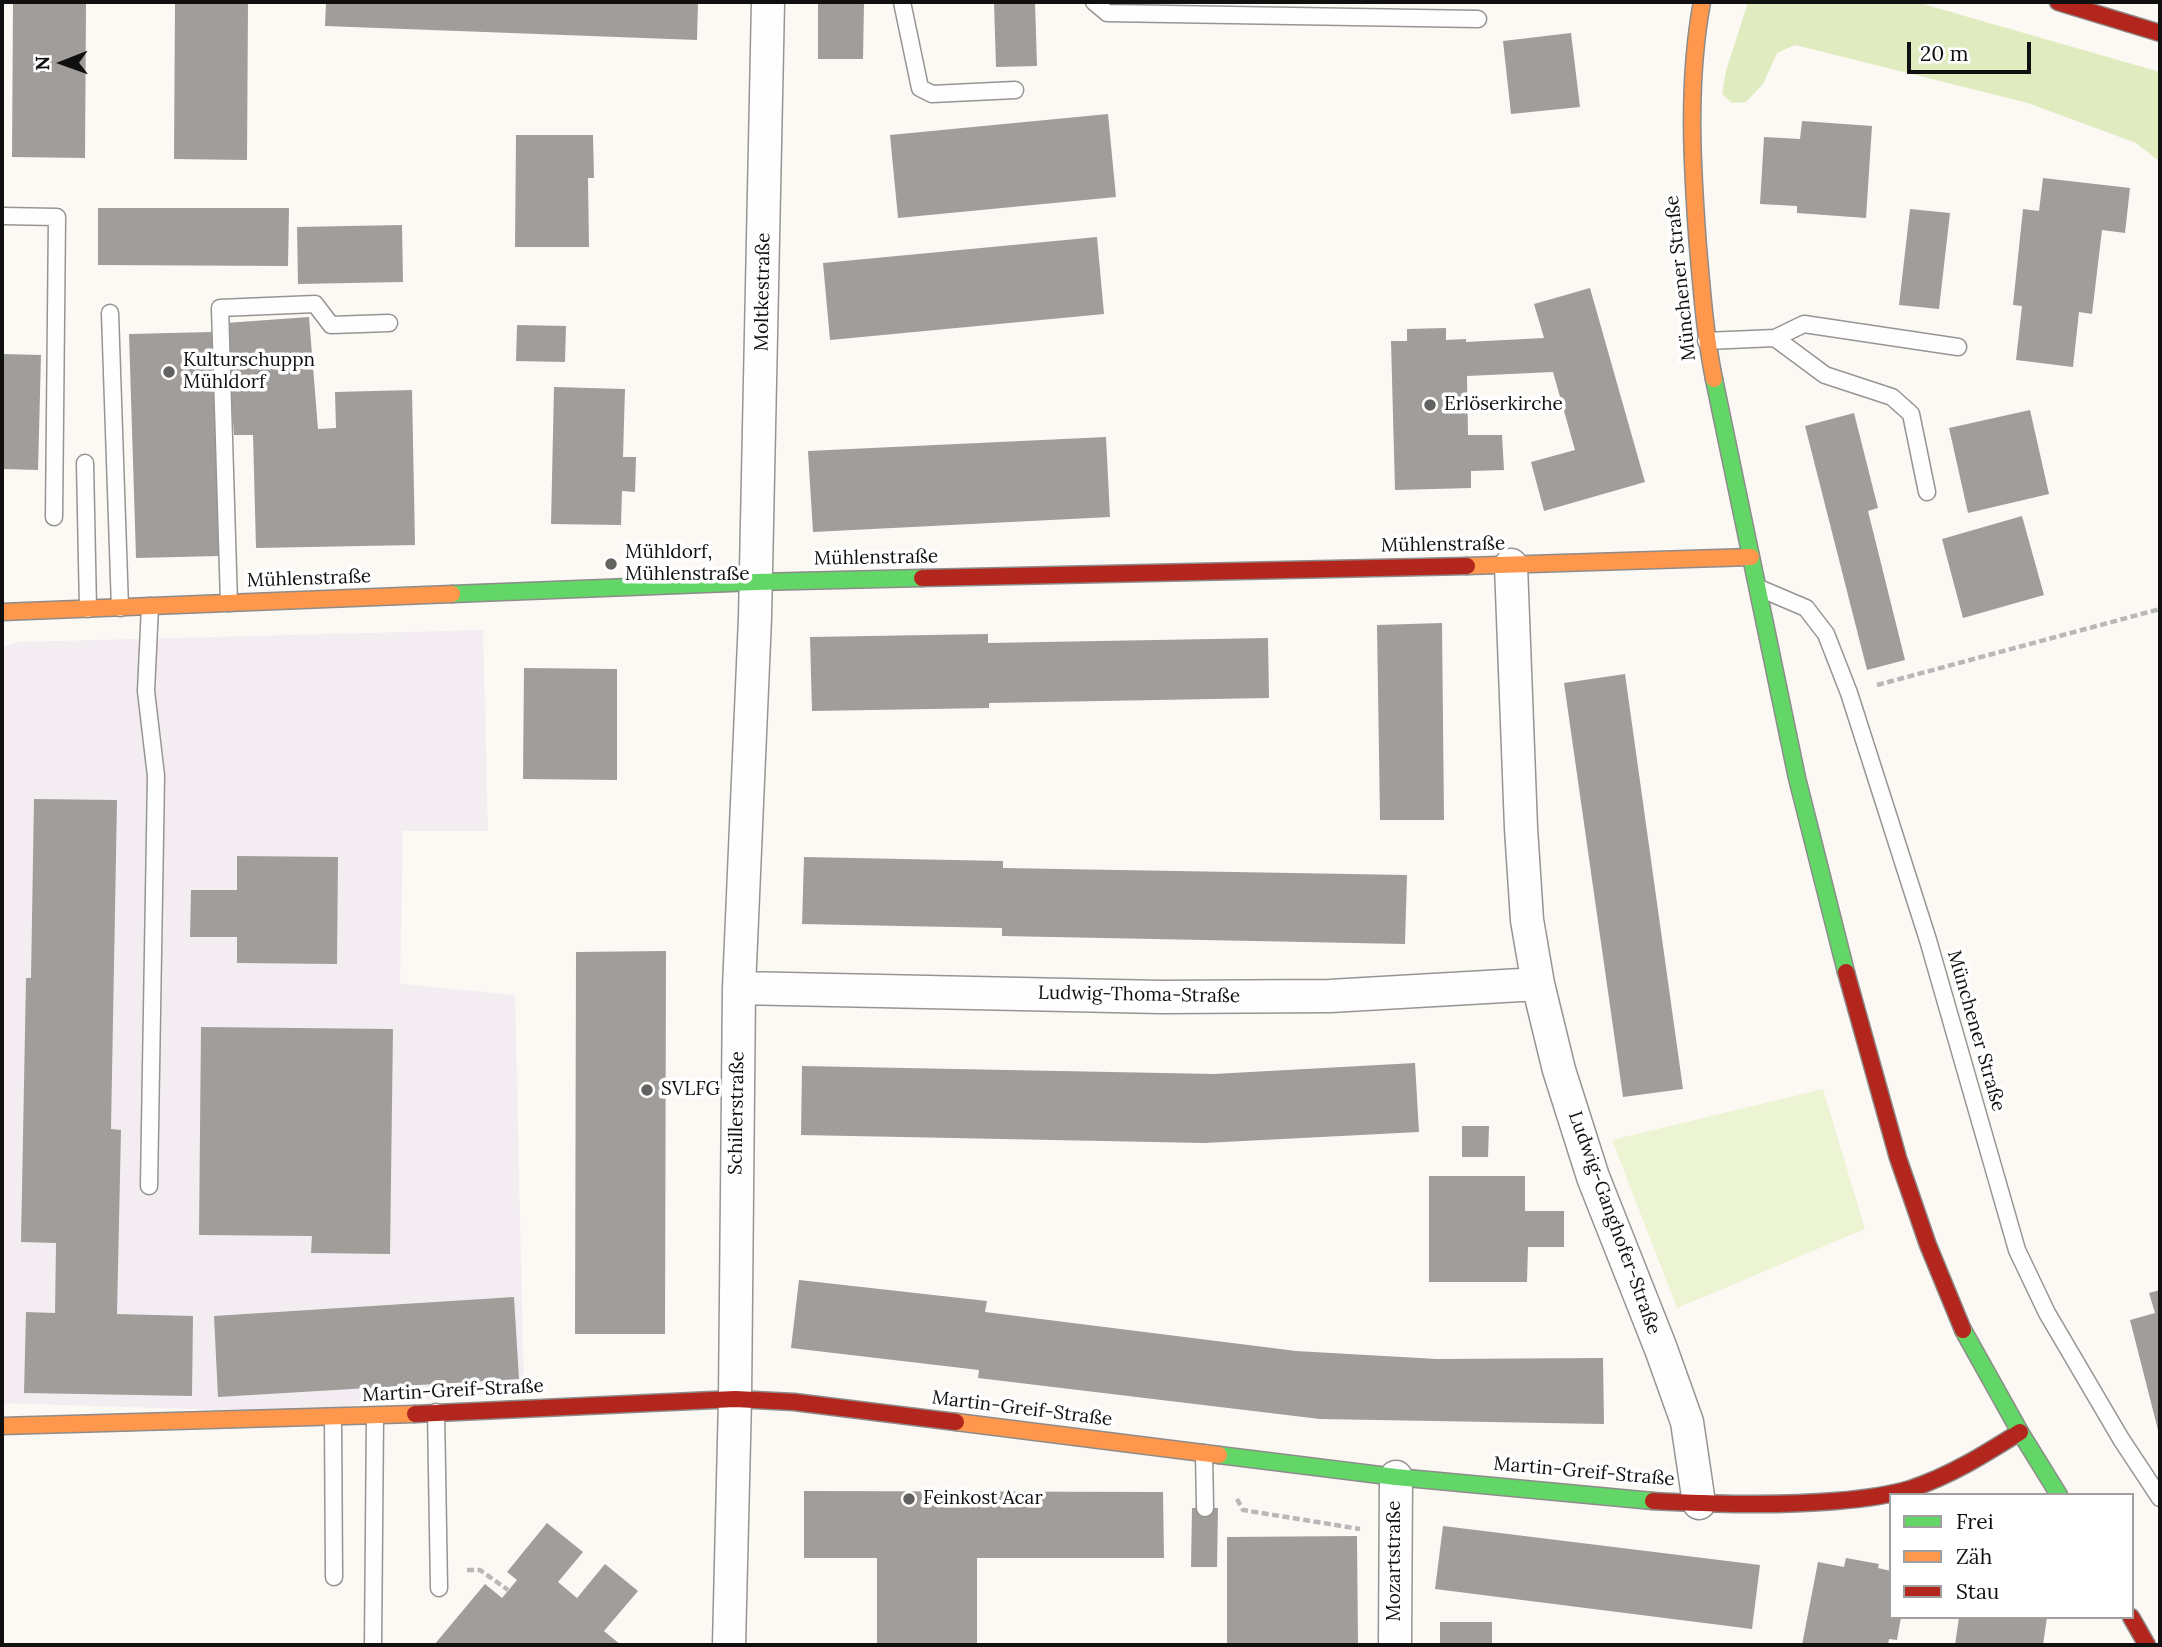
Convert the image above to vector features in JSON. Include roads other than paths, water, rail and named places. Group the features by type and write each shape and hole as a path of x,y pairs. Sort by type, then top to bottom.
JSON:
{"street":[{"name":"Moltkestraße","path":"756,582 768,2"},
{"name":"Münchener Straße","path":"1702,2 1695,40 1692,165 1706,341 1797,778 1840,951 1898,1158 1928,1245 1960,1325 2058,1493"},
{"path":"2058,2 2160,33"},
{"name":"Mühlenstraße","path":"2,612 756,582 1751,557"},
{"name":"Ludwig-Ganghofer-Straße","path":"1511,565 1521,828 1527,920 1538,984 1559,1070 1593,1177 1687,1422 1699,1503"},
{"name":"Schillerstraße","path":"729,1645 739,988 756,582"},
{"name":"Ludwig-Thoma-Straße","path":"739,988 1161,997 1304,996 1538,984"},
{"name":"Martin-Greif-Straße","path":"2,1426 333,1418 734,1399 794,1402 1396,1477 1625,1499 1791,1505 1871,1498 1889,1494"},
{"name":"Martin-Greif-Straße","path":"1892,1493 1941,1477 2020,1432"},
{"name":"Mozartstraße","path":"1395,1645 1396,1477"},
{"path":"2132,1619 2147,1645"}],"lane":[{"path":"902,2 920,88 932,94 1015,90"},
{"path":"1094,2 1107,13 1478,19"},
{"path":"2,216 57,217 54,517"},
{"path":"229,603 220,308 315,304 331,325 389,323"},
{"path":"110,313 120,607"},
{"path":"1706,341 1774,338 1804,324 1958,347"},
{"path":"1774,338 1825,375 1892,397 1911,414 1927,492"},
{"path":"85,463 89,609"},
{"name":"Münchener Straße","path":"1757,588 1806,608 1826,634 1849,692 1928,940 2017,1250 2047,1313 2121,1439 2160,1498"},
{"path":"149,1186 156,776 146,691 150,606"},
{"path":"436,1412 439,1588"},
{"path":"373,1645 375,1416"},
{"path":"333,1418 334,1577"},
{"path":"1204,1453 1205,1508"}],"place":[{"name":"Kulturschuppn Mühldorf","path":"169,372"},
{"name":"Erlöserkirche","path":"1430,405"},
{"name":"Mühldorf, Mühlenstraße","path":"611,564"},
{"name":"SVLFG","path":"647,1090"},
{"name":"Feinkost Acar","path":"909,1499"}]}
